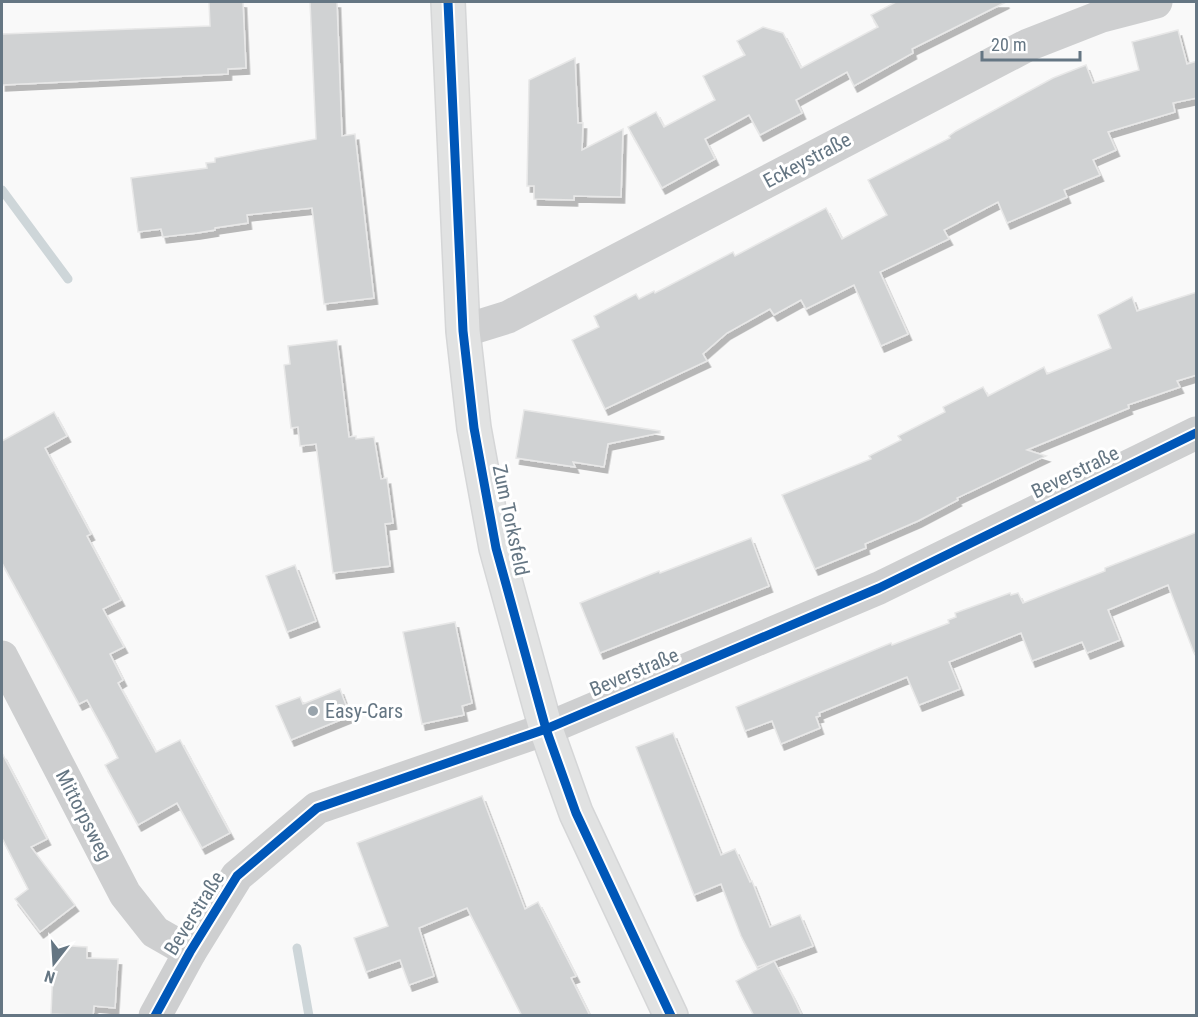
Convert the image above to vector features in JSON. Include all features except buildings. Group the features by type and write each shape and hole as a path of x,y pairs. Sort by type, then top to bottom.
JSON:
{"main road":[{"name":"Zum Torksfeld","path":"448,2 463,331 474,428 496,548 546,729 576,813 671,1016"}],"street":[{"name":"Eckeystraße","path":"463,331 508,316 1028,45 1102,16 1156,2"},
{"name":"Beverstraße","path":"155,1016 190,952 237,876 317,808 546,729 879,588 1197,433"},
{"name":"Mittorpsweg","path":"5,671 125,894 155,932 190,952"}],"waterway":[{"path":"2,190 68,279"},
{"path":"297,948 309,1016"}],"cycle path":[{"path":"448,2 463,331 474,428 496,548 546,729 576,813 671,1016"},
{"path":"155,1016 190,952 237,876 317,808 546,729 879,588 1196,433"}],"place":[{"name":"Easy-Cars","path":"313,711"}]}
